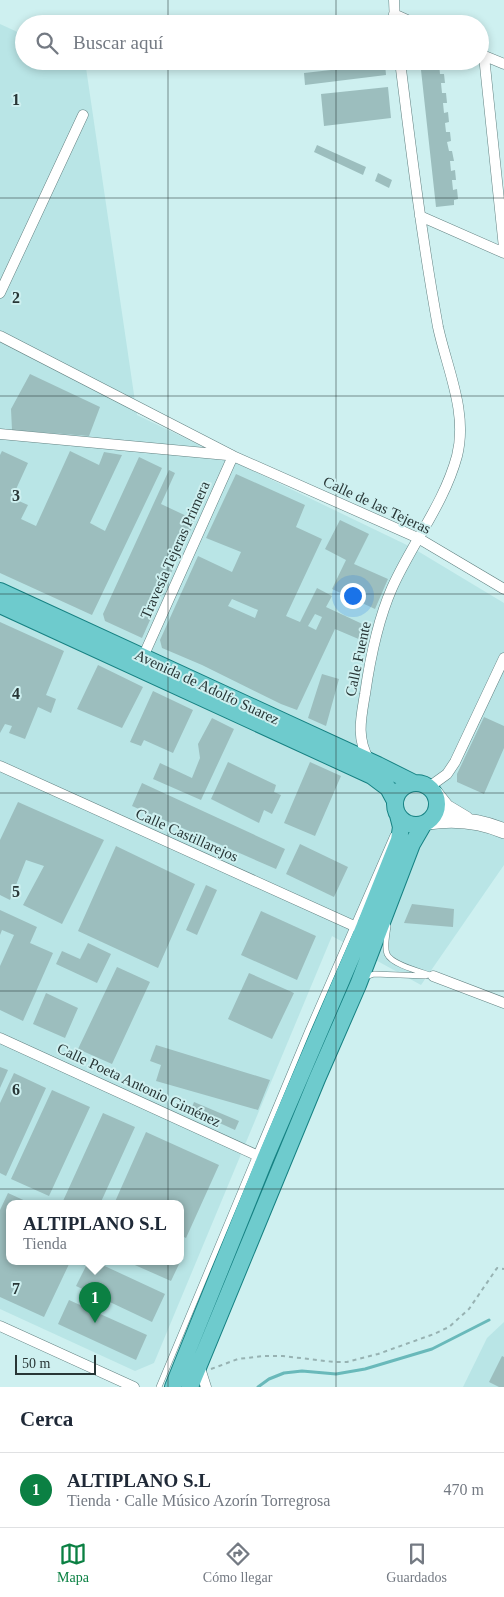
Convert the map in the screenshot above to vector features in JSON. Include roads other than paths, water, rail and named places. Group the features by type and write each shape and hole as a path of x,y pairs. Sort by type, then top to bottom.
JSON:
{"main road":[{"name":"Avenida de Adolfo Suarez","path":"0,591 426,788"},
{"name":"Avenida de Adolfo Suarez","path":"0,605 372,776 388,788 397,808"},
{"path":"190,1387 200,1369 228,1295 358,985 412,844 425,823 433,818 438,806 426,788"},
{"path":"173,1387 364,932 399,840 401,827 397,808 401,789 426,788 451,811 472,821 504,831"},
{"path":"397,808 406,823 417,825 449,819 472,821"}],"street":[{"path":"394,0 395,15"},
{"path":"489,58 504,64"},
{"name":"Calle Fuente","path":"369,761 360,740 361,718 370,664 379,626 392,588 418,538 439,504 457,456 460,431 458,406 439,328 420,216 401,70"},
{"path":"484,70 504,248"},
{"path":"0,294 84,114"},
{"path":"420,216 504,254"},
{"name":"Calle de las Tejeras","path":"0,336 233,456 418,538 504,589"},
{"path":"0,434 233,456"},
{"name":"Travesía Tejeras Primera","path":"143,657 233,456"},
{"path":"426,788 447,774 456,762 504,658"},
{"name":"Calle Castillarejos","path":"0,766 364,932"},
{"path":"433,976 504,1003"},
{"name":"Calle Poeta Antonio Giménez","path":"0,1038 269,1161"},
{"path":"0,1326 134,1387"},
{"path":"200,1369 206,1387"}],"lane":[{"path":"376,920 382,912 412,844"},
{"path":"390,905 386,953 394,961 433,976"},
{"path":"159,1387 269,1161 284,1146 306,1095 317,1079 320,1062 360,966 364,932"},
{"path":"358,985 368,975 374,974 433,976"},
{"path":"183,1387 215,1313 228,1295 232,1271 269,1161"}],"waterway":[{"path":"258,1387 269,1379 284,1373 302,1371 336,1374 365,1369 432,1349 489,1320"}],"place":[{"name":"ALTIPLANO S.L","path":"95,1323"}]}
